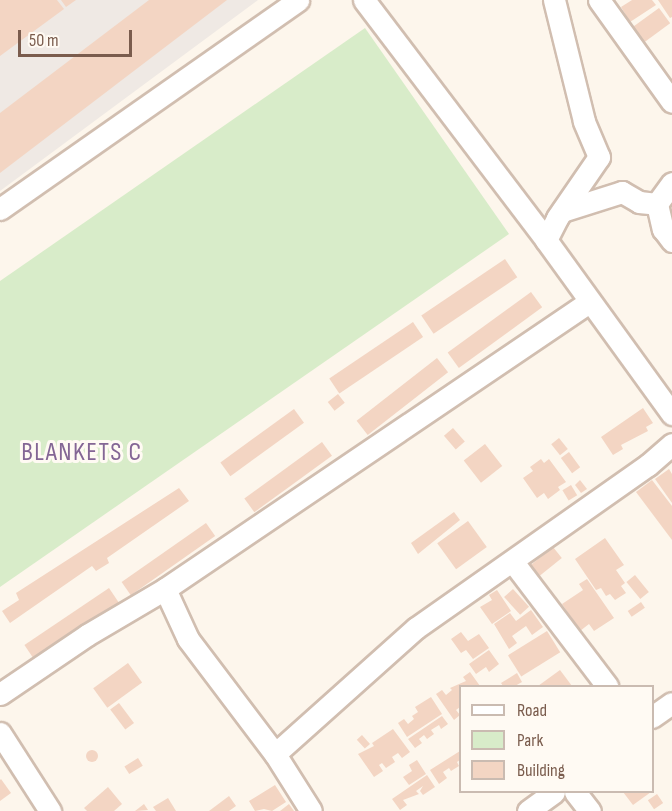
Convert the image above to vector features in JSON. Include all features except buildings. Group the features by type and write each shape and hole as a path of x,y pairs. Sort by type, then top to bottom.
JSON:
{"street":[{"path":"0,209 298,0"},
{"path":"364,0 546,240 672,414"},
{"path":"546,240 562,211 599,157 584,121 554,0"},
{"path":"598,0 672,102"},
{"path":"672,183 657,204 663,230 672,241"},
{"path":"562,211 622,192 639,202 657,204"},
{"path":"0,694 87,635 165,589 589,302"},
{"path":"275,754 416,628 648,465 672,444"},
{"path":"513,562 605,685"},
{"path":"165,589 188,639 275,754 311,811"},
{"path":"654,716 672,703"},
{"path":"0,733 50,811"},
{"path":"528,811 553,793"},
{"path":"576,793 590,811"}],"shaded area":[{"path":"0,0 258,0 0,191"}],"green space":[{"path":"365,28 509,234 0,587 0,281"}],"district":[{"name":"BLANKETS C","path":"82,453"}]}
